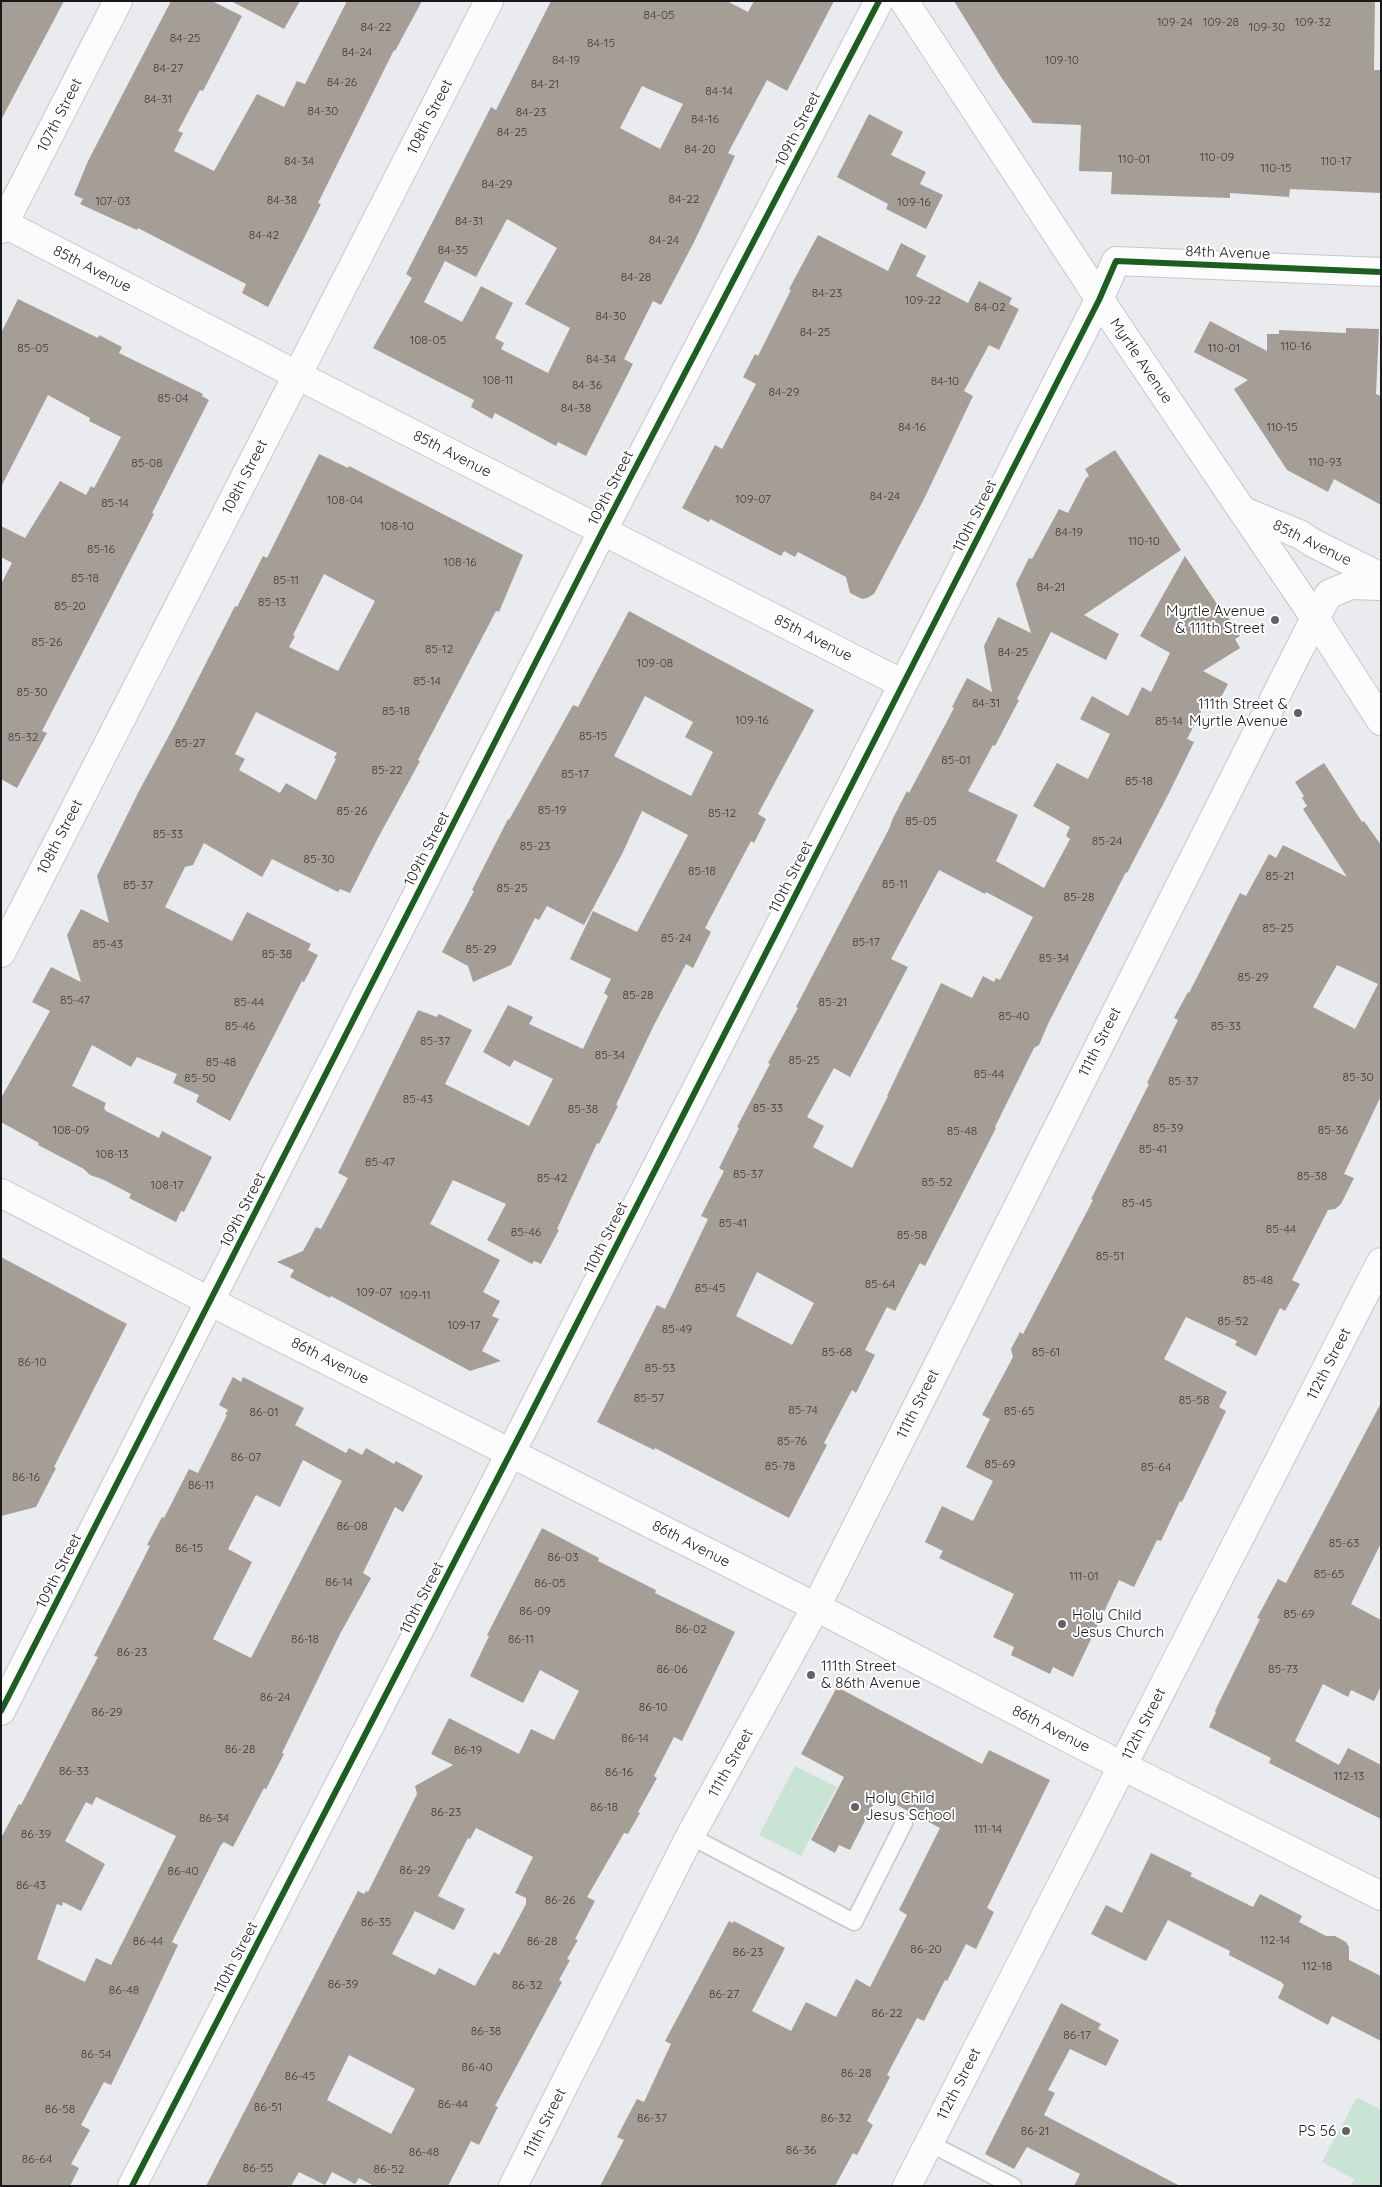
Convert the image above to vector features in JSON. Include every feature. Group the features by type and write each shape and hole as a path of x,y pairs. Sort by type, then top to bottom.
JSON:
{"street":[{"name":"107th Street","path":"2,225 118,1"},
{"name":"108th Street","path":"1,953 489,1"},
{"name":"109th Street","path":"1,1711 603,530 879,1"},
{"name":"Myrtle Avenue","path":"904,1 1099,300 1243,511 1381,721"},
{"name":"85th Avenue","path":"2,225 903,684"},
{"name":"84th Avenue","path":"1099,300 1116,261 1381,272"},
{"name":"110th Street","path":"132,2186 511,1452 1099,300"},
{"name":"85th Avenue","path":"1243,511 1299,534 1381,577"},
{"name":"85th Avenue","path":"1314,618 1328,594 1351,585 1381,586"},
{"name":"111th Street","path":"513,2186 690,1836 816,1607 1314,618"},
{"name":"86th Avenue","path":"1,1193 211,1302 511,1452 1381,1896"},
{"name":"112th Street","path":"907,2186 1381,1262"}],"lane":[{"path":"690,1836 854,1922 904,1823"},
{"path":"928,2143 1013,2186"}],"green space":[{"path":"795,1766 837,1787 801,1856 759,1835"},
{"path":"1357,2097 1381,2110 1381,2186 1351,2186 1354,2179 1322,2162"}],"building":[{"path":"1,1 64,1 1,120"},
{"path":"171,1 212,1 242,16 203,91 200,90 178,131 183,133 174,151 214,171 257,94 284,107 297,81 305,84 347,1 422,1 394,50 318,203 321,204 268,307 242,293 246,284 138,228 137,230 80,204 83,199 74,195 88,161"},
{"path":"231,1 300,1 284,29"},
{"path":"551,1 727,1 748,12 754,1 834,1 787,91 767,80 728,153 735,156 694,242 661,305 653,301 624,359 633,364 586,456 558,442 556,446 495,413 492,419 471,407 474,400 373,348 412,278 406,274 491,107 496,110","holes":["642,86 683,104 660,149 620,128","507,219 557,248 525,304 570,328 548,373 501,349 504,343 495,338 513,303 481,286 462,322 424,302 445,261 476,277"]},
{"path":"954,1 1375,1 1374,70 1381,70 1381,193 1290,189 1289,197 1230,193 1230,198 1111,194 1112,172 1079,171 1081,125 1033,123 1001,77"},
{"path":"869,114 903,132 891,155 926,172 920,184 943,195 926,229 886,209 888,204 837,177"},
{"path":"818,235 888,271 901,243 926,256 916,276 968,303 979,281 1012,298 1009,304 1019,309 999,350 989,345 964,391 973,396 925,497 874,594 862,599 850,593 846,577 798,552 795,557 784,551 781,556 710,519 709,522 682,508 715,445 722,449 756,384 743,377 755,354 758,356 791,290 789,289"},
{"path":"18,299 98,338 99,335 122,347 119,353 203,394 202,396 209,400 152,513 154,514 42,731 47,733 17,788 1,779 1,584 12,563 1,557 1,526 25,538 60,481 86,495 91,486 94,488 121,437 89,421 90,418 48,395 1,487 1,333"},
{"path":"1210,321 1267,351 1267,334 1279,334 1279,330 1346,333 1346,328 1379,329 1376,394 1381,396 1381,505 1334,479 1328,492 1287,470 1234,389 1248,380 1194,352"},
{"path":"1115,450 1181,550 1084,615 1119,634 1106,660 1051,632 995,746 993,745 968,791 1018,815 996,861 1044,888 1070,839 1066,836 1070,827 1033,806 1057,763 1088,779 1110,734 1080,719 1092,696 1128,716 1142,687 1151,692 1170,653 1140,636 1185,556 1240,636 1235,639 1240,648 1203,671 1228,684 1217,705 1207,700 1187,739 1194,742 1169,793 1126,872 1039,1045 1034,1048 996,1128 925,1266 920,1263 895,1311 887,1307 865,1350 875,1355 856,1393 852,1390 824,1443 827,1445 789,1518 655,1448 654,1450 597,1422 657,1305 665,1309 708,1219 701,1216 724,1171 719,1168 739,1128 737,1127 770,1064 768,1063 798,1008 796,1007 907,791 909,793 954,708 952,707 967,678 992,692 984,646 998,617 1031,633 1016,584 1029,558 1032,559 1059,509 1068,513 1086,478 1089,476 1085,469","holes":["939,870 1033,917 1000,980 996,978 994,982 983,976 972,998 941,983 852,1168 813,1147 824,1126 807,1117 834,1068 850,1077 908,967 891,959","757,1272 814,1303 792,1345 736,1316"]},
{"path":"319,454 348,468 349,466 523,555 499,612 496,611 350,893 340,889 338,892 272,859 262,877 204,843 193,865 185,867 165,907 232,941 247,912 311,944 308,950 318,955 304,982 302,981 230,1121 196,1102 199,1095 173,1083 177,1074 137,1057 131,1067 92,1045 72,1086 106,1103 104,1108 106,1111 159,1138 162,1131 212,1157 184,1212 181,1211 176,1222 129,1198 131,1194 90,1175 84,1169 38,1145 39,1143 1,1122 1,1098 50,1011 32,1002 51,967 81,982 67,935 81,909 109,923 97,876 235,606 237,607 263,556 267,558","holes":["324,574 375,601 338,671 289,647 295,636 293,635","256,712 337,753 334,758 336,759 316,800 286,783 280,793 239,770 245,759 235,754"]},
{"path":"629,611 814,710 758,814 766,819 754,843 751,841 705,928 711,932 693,968 686,964 653,1027 616,1105 618,1106 599,1144 597,1143 557,1229 559,1230 541,1264 534,1261 532,1264 487,1240 506,1204 453,1180 430,1224 500,1260 483,1292 500,1301 492,1316 499,1319 482,1351 501,1361 470,1371 331,1296 330,1298 290,1277 294,1270 277,1262 303,1251 316,1227 321,1229 348,1178 338,1173 418,1010 437,1017 439,1014 472,1030 445,1084 529,1126 553,1079 514,1060 510,1067 483,1052 508,1005 533,1017 529,1024 583,1049 608,996 604,993 611,979 570,959 593,911 637,932 688,835 642,811 622,854 584,925 547,906 539,920 535,918 511,965 473,982 468,966 442,952 474,891 472,890 508,819 573,705 578,707","holes":["645,696 693,722 685,737 713,752 691,796 614,756"]},
{"path":"1324,763 1362,822 1364,821 1381,845 1381,1096 1344,1174 1354,1178 1341,1204 1335,1209 1328,1210 1292,1280 1300,1284 1285,1311 1280,1308 1256,1356 1235,1345 1237,1341 1186,1317 1164,1359 1227,1392 1219,1407 1226,1411 1182,1502 1180,1501 1161,1541 1157,1540 1134,1587 1119,1580 1073,1677 1053,1667 1050,1674 1011,1655 1014,1647 993,1637 1014,1594 939,1558 943,1551 925,1542 942,1506 973,1521 993,1481 966,1467 990,1419 982,1415 1013,1357 1011,1349 1020,1332 1023,1334 1093,1200 1091,1199 1149,1084 1147,1083 1178,1020 1174,1018 1189,993 1240,893 1246,896 1269,854 1276,858 1283,845 1347,877 1303,809 1307,806 1302,798 1304,796 1295,782","holes":["1337,965 1378,984 1355,1029 1313,1007"]},
{"path":"1,1257 127,1324 54,1467 56,1468 36,1507 1,1516"},
{"path":"233,1377 241,1382 243,1377 304,1408 295,1425 346,1453 349,1448 362,1455 366,1448 394,1464 396,1461 423,1476 403,1512 395,1507 363,1573 371,1578 340,1634 282,1753 284,1754 233,1847 224,1842 221,1845 172,1942 178,1945 111,2085 104,2082 81,2125 90,2130 71,2164 79,2168 70,2186 1,2186 1,1838 19,1804 21,1805 98,1657 94,1656 150,1546 147,1545 162,1517 164,1518 189,1469 198,1473 227,1415 225,1414 228,1410 219,1405","holes":["303,1460 342,1481 251,1658 213,1639 252,1562 228,1549 256,1495 280,1507","96,1797 176,1836 111,1965 96,1958 85,1982 37,1959 57,1904 62,1906 63,1902 81,1911 105,1864 65,1841 86,1802 92,1805"]},
{"path":"1381,1403 1381,1543 1351,1604 1381,1620 1381,1686 1374,1701 1351,1690 1348,1697 1323,1684 1295,1741 1339,1765 1348,1748 1381,1765 1381,1819 1269,1763 1271,1758 1209,1727 1260,1619 1257,1618 1278,1579 1286,1583"},
{"path":"542,1528 599,1558 598,1561 656,1590 655,1593 735,1632 682,1741 674,1737 654,1776 657,1778 638,1812 640,1813 628,1834 624,1833 587,1897 595,1901 575,1939 578,1940 567,1959 570,1960 559,1980 562,1982 495,2106 498,2107 479,2145 471,2141 448,2186 374,2186 359,2178 355,2184 332,2172 325,2185 299,2172 291,2186 206,2186 358,1891 364,1894 366,1891 368,1892 417,1794 415,1786 453,1765 431,1754 449,1718 519,1754 531,1729 554,1740 579,1691 540,1670 523,1703 470,1676 489,1636 487,1635","holes":["476,1828 533,1857 515,1893 526,1898 526,1904 499,1955 494,1952 475,1986 439,1968 435,1975 392,1954 415,1911 454,1930 465,1909 438,1896 468,1838 470,1839","349,2055 415,2089 391,2134 327,2100"]},
{"path":"837,1687 982,1764 989,1750 1050,1780 987,1908 994,1912 976,1949 966,1944 924,2021 917,2018 887,2075 890,2077 867,2121 873,2125 857,2155 853,2153 835,2186 600,2186 624,2140 617,2137 637,2099 644,2102 671,2044 665,2041 729,1921 733,1923 734,1921 785,1948 752,2011 791,2031 806,2002 836,2017 856,1979 870,1987 907,1915 899,1910 940,1828 878,1795 850,1850 839,1845 835,1853 811,1840 844,1777 801,1754"},
{"path":"1151,1853 1192,1873 1190,1876 1253,1907 1260,1894 1302,1916 1299,1922 1326,1936 1335,1936 1346,1942 1349,1947 1349,1960 1381,1976 1381,2041 1332,2016 1328,2025 1278,1998 1284,1985 1281,1982 1229,1955 1230,1951 1168,1920 1146,1961 1091,1934 1106,1905 1122,1913"},
{"path":"1061,2003 1101,2024 1098,2029 1119,2040 1106,2066 1070,2049 1048,2090 1055,2093 1044,2115 1180,2186 1074,2186 1080,2174 1027,2147 1014,2169 985,2154"}],"cycle path":[{"path":"1,1711 603,530 879,1"},
{"path":"132,2186 526,1423 1099,300 1116,261 1381,272"}],"place":[{"name":"Myrtle Avenue & 111th Street","path":"1275,620"},
{"name":"111th Street & Myrtle Avenue","path":"1298,713"},
{"name":"Holy Child Jesus Church","path":"1062,1624"},
{"name":"111th Street & 86th Avenue","path":"811,1675"},
{"name":"Holy Child Jesus School","path":"855,1807"},
{"name":"PS 56","path":"1346,2131"}]}
